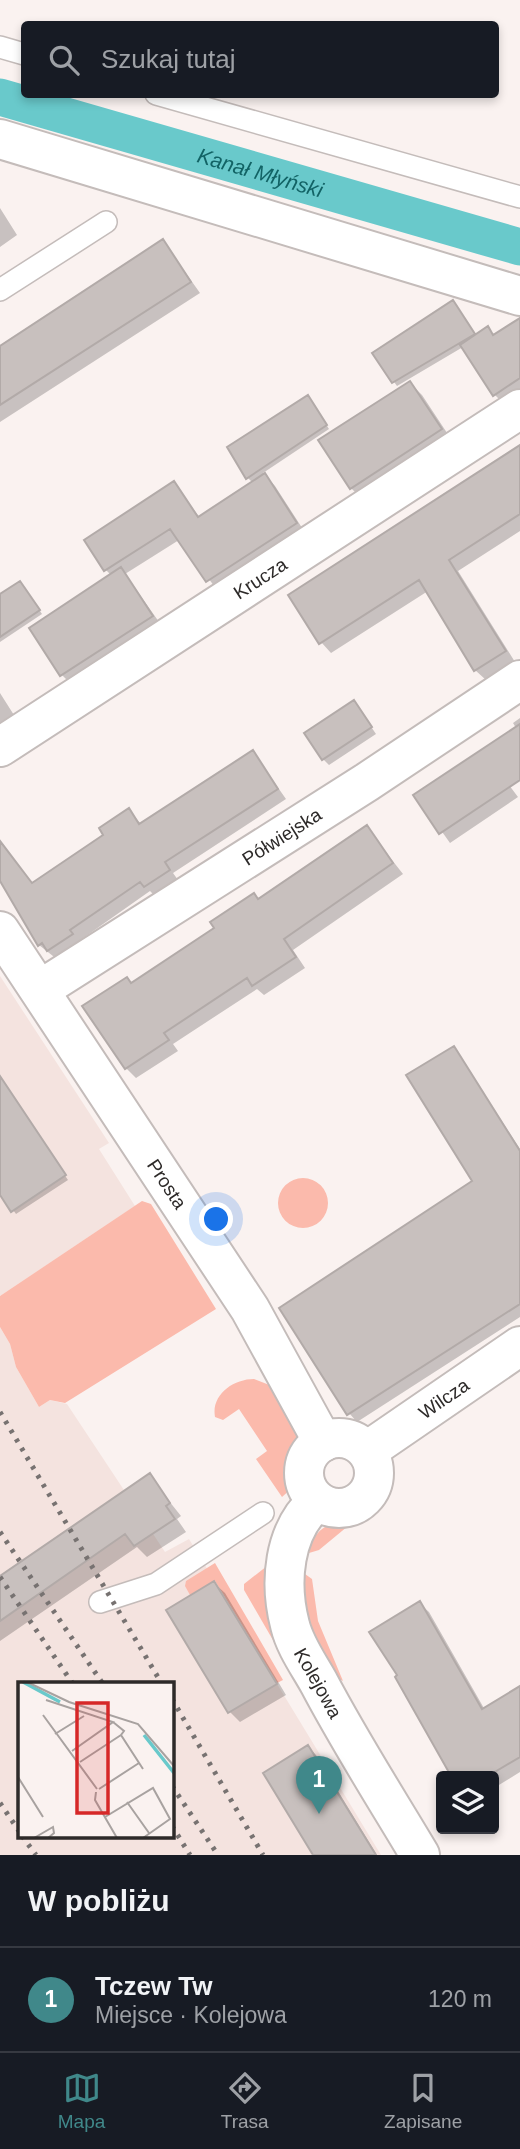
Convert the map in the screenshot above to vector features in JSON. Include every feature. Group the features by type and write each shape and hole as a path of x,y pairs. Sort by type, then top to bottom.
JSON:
{"street":[{"path":"0,139 520,296"},
{"name":"Krucza","path":"0,747 520,409"},
{"name":"Półwiejska","path":"41,989 367,782 520,680"},
{"name":"Prosta","path":"0,932 41,989 250,1309 323,1442"},
{"name":"Wilcza","path":"367,1451 520,1346"},
{"path":"346,1439 367,1451 375,1472 373,1483 360,1502 339,1509 317,1501 310,1492 304,1470 313,1449 323,1442 346,1439"},
{"name":"Kolejowa","path":"317,1501 296,1525 286,1559 285,1600 290,1628 327,1699 420,1855"}],"lane":[{"path":"0,47 21,53"},
{"path":"170,98 520,197"},
{"path":"0,290 106,222"},
{"path":"100,1602 156,1584 263,1513"}],"shaded area":[{"path":"0,976 109,1143 99,1149 135,1206 0,1296"},
{"path":"303,1178 320,1186 328,1203 320,1220 303,1228 286,1220 278,1203 286,1186"},
{"path":"142,1201 151,1204 216,1309 65,1403 50,1400 39,1407 16,1367 10,1344 0,1327 0,1296"},
{"path":"0,1327 10,1344 16,1367 39,1407 50,1400 67,1404 165,1552 189,1539 381,1855 0,1855"},
{"path":"254,1379 272,1386 298,1436 291,1489 282,1497 256,1459 267,1451 239,1409 223,1420 215,1417 216,1402 225,1390 238,1382"},
{"path":"365,1512 319,1550 309,1553 312,1542 323,1528"},
{"path":"215,1563 283,1680 277,1683 215,1581 190,1595 185,1586 186,1581"},
{"path":"267,1566 265,1605 285,1661 244,1590 244,1584"},
{"path":"305,1574 312,1579 318,1621 343,1681 336,1677 307,1615 304,1601"}],"building":[{"path":"163,239 191,282 0,405 0,346"},
{"path":"453,300 475,334 392,383 372,353"},
{"path":"520,318 520,378 493,396 460,345 488,326 493,335"},
{"path":"410,381 442,429 350,489 318,440"},
{"path":"308,395 327,425 246,479 227,447"},
{"path":"520,445 520,514 449,560 506,651 474,671 419,580 319,644 288,595"},
{"path":"265,473 297,523 206,582 170,529 104,571 84,540 174,481 198,517"},
{"path":"121,567 153,616 60,676 29,628"},
{"path":"20,581 40,610 0,637 0,594"},
{"path":"354,700 372,727 322,760 304,733"},
{"path":"520,724 520,780 439,834 413,795"},
{"path":"253,750 278,789 165,862 170,870 144,887 140,882 70,930 73,934 47,951 42,943 38,946 0,881 0,841 32,883 103,835 99,828 129,808 139,824"},
{"path":"367,825 393,863 284,939 296,957 252,986 247,978 164,1033 169,1040 125,1069 82,1006 127,977 131,983 214,928 210,922 254,893 258,899"},
{"path":"454,1046 520,1151 520,1304 347,1415 279,1308 472,1181 406,1075"},
{"path":"0,1076 66,1175 11,1212 0,1195"},
{"path":"150,1473 170,1503 166,1506 175,1519 134,1546 125,1534 0,1621 0,1576"},
{"path":"214,1581 277,1684 228,1713 166,1610"},
{"path":"420,1601 482,1709 520,1686 520,1757 496,1771 448,1771 395,1677 397,1675 369,1632"},
{"path":"308,1745 376,1855 313,1855 263,1773"}],"waterway":[{"name":"Kanał Młyński","path":"0,97 520,247"}],"railway":[{"path":"0,1412 161,1682"},
{"path":"0,1532 102,1682"},
{"path":"0,1577 72,1682"},
{"path":"173,1701 263,1855"},
{"path":"173,1788 218,1855"},
{"path":"0,1803 18,1830"},
{"path":"173,1828 190,1855"},
{"path":"23,1838 36,1855"}],"place":[{"name":"Tczew Tw","path":"319,1814"}]}
